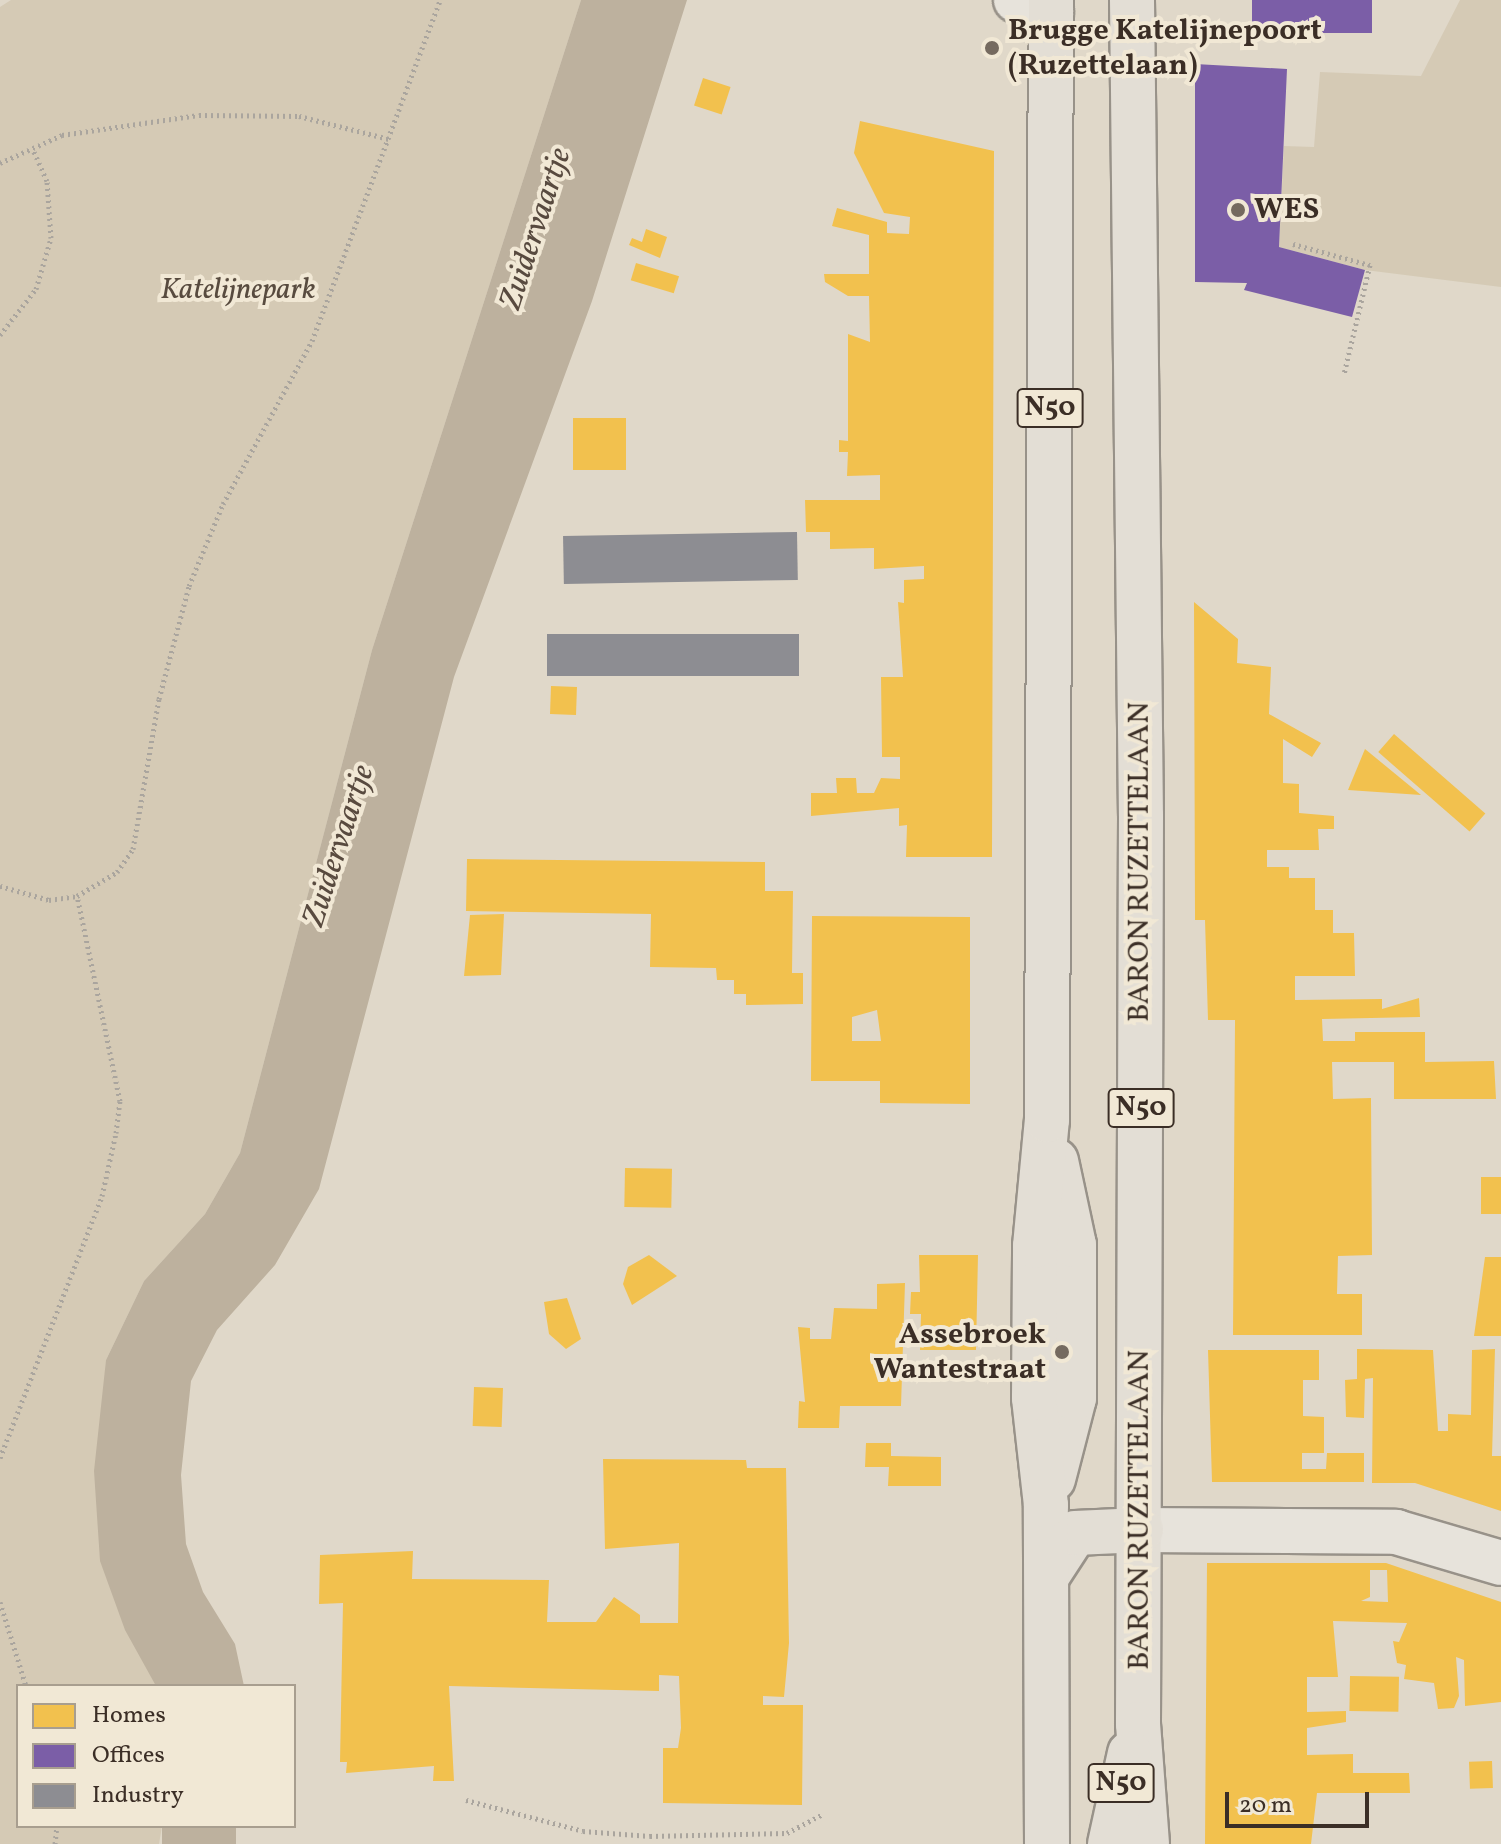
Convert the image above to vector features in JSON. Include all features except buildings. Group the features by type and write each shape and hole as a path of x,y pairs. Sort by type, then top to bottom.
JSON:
{"main road":[{"name":"BARON RUZETTELAAN","path":"1132,0 1141,1530 1138,1724 1147,1844"},
{"name":"N50","path":"1039,4 1047,1120 1074,1245 1074,1398 1046,1505 1047,1844"},
{"path":"1047,1576 1075,1533 1141,1530"},
{"name":"BARON RUZETTELAAN","path":"1110,1844 1138,1724"}],"street":[{"path":"1141,1530 1396,1532 1501,1563"}],"path":[{"path":"0,886 49,900 77,896 117,872 133,849 159,699 189,586 223,504 312,341 440,0"},
{"path":"0,163 62,135 199,115 299,116 389,139"},
{"path":"0,335 36,289 51,238 47,181 33,149"},
{"path":"1293,244 1370,265 1344,374"},
{"path":"0,1458 102,1196 116,1133 115,1071 77,896"},
{"path":"0,1602 25,1684"},
{"path":"466,1800 583,1831 650,1836 787,1833 823,1814"}],"green space":[{"name":"Katelijnepark","path":"11,0 581,0 372,650 240,1153 205,1214 144,1281 106,1360 104,1409 156,1684 16,1684 16,1828 162,1828 159,1844 0,1844 0,7"},
{"path":"1460,0 1501,0 1501,287 1365,270 1279,247 1284,146 1314,147 1320,72 1421,76"}],"water":[{"name":"Zuidervaartje","path":"581,0 687,0 592,301 454,677 319,1189 275,1265 217,1330 191,1381 181,1475 186,1544 203,1592 235,1644 244,1684 155,1684 125,1630 100,1561 94,1471 106,1360 144,1281 205,1214 240,1153 372,650"},
{"path":"162,1828 236,1828 236,1844 162,1844"}],"place":[{"name":"Brugge Katelijnepoort (Ruzettelaan)","path":"992,48"},
{"name":"WES","path":"1238,210"},
{"name":"Assebroek Wantestraat","path":"1062,1352"}]}
